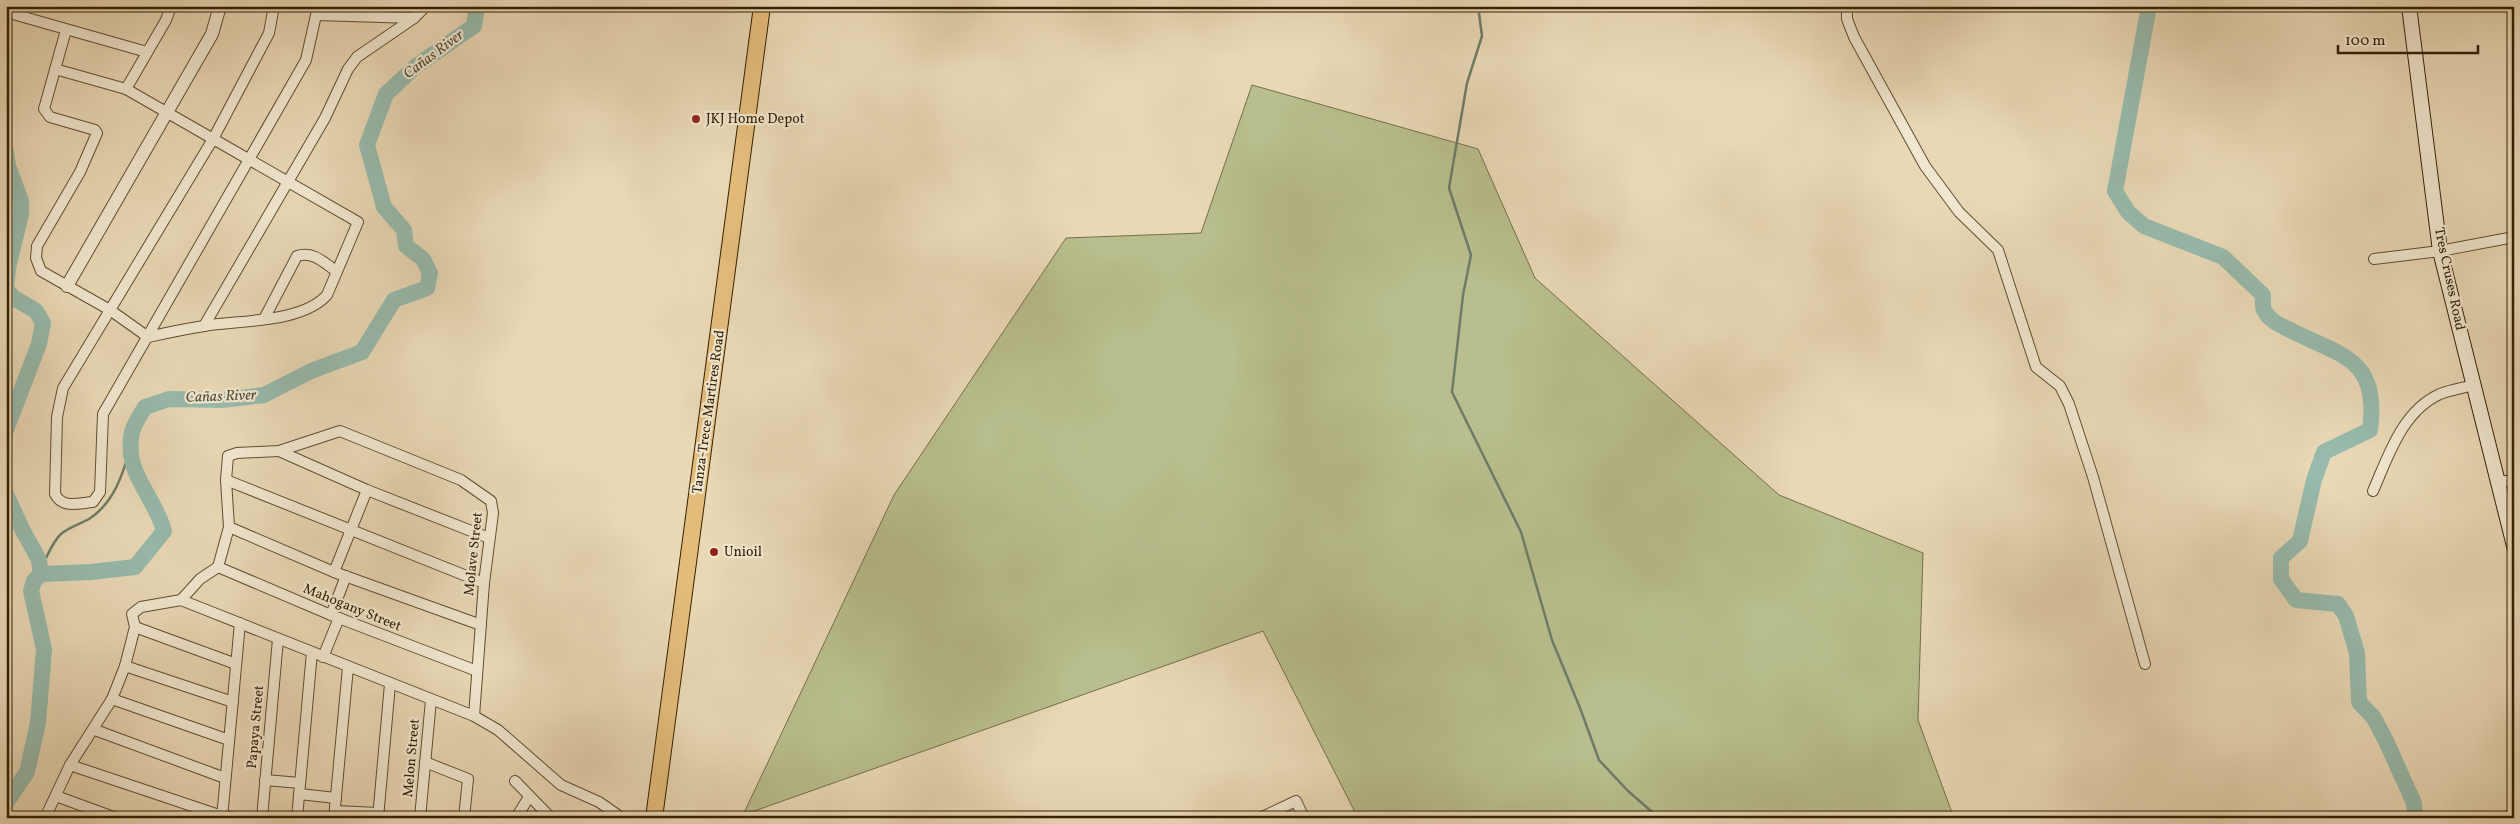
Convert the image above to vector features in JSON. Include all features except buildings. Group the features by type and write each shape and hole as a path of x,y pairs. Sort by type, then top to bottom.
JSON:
{"main road":[{"name":"Tanza-Trece Martires Road","path":"654,818 762,6"},
{"name":"Tres Cruses Road","path":"2409,6 2440,251 2514,546"}],"street":[{"path":"126,89 166,20 170,6"},
{"path":"67,286 212,34 220,6"},
{"path":"274,6 269,33 213,139 63,388 57,417 56,494 58,501 64,504 93,502 100,492 103,414 306,60 318,10 414,18"},
{"path":"204,326 289,181 324,118 348,68 357,57 414,18 426,6"},
{"path":"1847,6 1847,19 1859,46 1925,166 1959,212 1998,250 2036,367 2060,386 2069,404 2093,477 2145,664"},
{"path":"6,12 147,52"},
{"path":"55,69 126,89 358,222 327,295 318,304 305,310 264,319 204,326 148,337 110,310 41,271 36,258 37,246 80,172 97,133 95,130 46,114 44,110 55,69 66,30"},
{"path":"2374,258 2440,251 2514,238"},
{"path":"264,319 297,256 304,254 312,255 336,271"},
{"path":"2372,491 2394,443 2413,414 2426,402 2441,394 2474,385"},
{"name":"Molave Street","path":"280,451 340,431 357,436 408,460 461,480 486,496 493,507 484,583 474,716"},
{"path":"181,600 200,579 218,567 229,527 226,480 228,456 236,452 280,451 367,490 489,538"},
{"path":"226,480 350,532 484,583"},
{"path":"2498,482 2514,480"},
{"path":"334,572 367,490"},
{"path":"229,527 334,572 481,625"},
{"name":"Mahogany Street","path":"218,567 335,617 477,671"},
{"path":"323,656 346,576"},
{"path":"45,818 70,765 112,700 125,666 135,627 132,620 135,610 140,606 181,600 474,716 498,730 561,785 599,802 622,818"},
{"path":"222,817 240,623"},
{"path":"135,627 236,664"},
{"name":"Papaya Street","path":"262,818 278,639"},
{"path":"297,818 312,652"},
{"path":"125,666 233,702"},
{"path":"348,667 334,814 378,816 390,684"},
{"path":"112,700 229,740"},
{"name":"Melon Street","path":"420,818 431,700"},
{"path":"94,730 226,778"},
{"path":"425,762 468,779 464,818"},
{"path":"70,765 222,817 236,818"},
{"path":"265,780 300,783"},
{"path":"515,781 551,818"},
{"path":"299,794 336,798"},
{"path":"56,796 116,818"},
{"path":"516,818 529,797"},
{"path":"1260,818 1296,801 1304,818"},
{"path":"2501,818 2514,815"}],"green space":[{"path":"1252,85 1478,149 1535,278 1779,495 1923,553 1918,720 1954,818 1358,818 1263,631 743,815 894,495 1066,238 1201,233"}],"waterway":[{"name":"Cañas River","path":"6,803 27,772 38,723 44,649 31,591 34,581 41,574 91,572 135,567 164,531 154,506 136,472 130,447 132,432 145,407 169,399 222,400 264,395 311,371 362,352 394,300 427,288 430,273 423,259 406,246 404,230 384,207 367,145 386,94 416,66 474,26 477,6"},
{"path":"1478,6 1482,36 1467,83 1449,188 1471,255 1463,295 1452,392 1521,532 1552,640 1599,760 1628,791 1659,818"},
{"path":"2149,6 2115,191 2128,212 2144,226 2223,257 2263,295 2263,308 2271,319 2352,362 2362,373 2369,387 2371,406 2370,430 2324,452 2314,480 2300,541 2281,558 2281,579 2296,600 2338,604 2346,616 2357,653 2359,702 2374,718 2386,741 2414,803 2415,818"},
{"path":"6,151 8,166 21,201 21,214 8,268 6,289 14,298 36,311 43,323 39,344 6,430"},
{"path":"41,567 61,534 89,519 105,505 121,477 131,446"},
{"path":"6,494 39,560 41,574"}],"place":[{"name":"JKJ Home Depot","path":"696,119"},
{"name":"Unioil","path":"714,552"}]}
